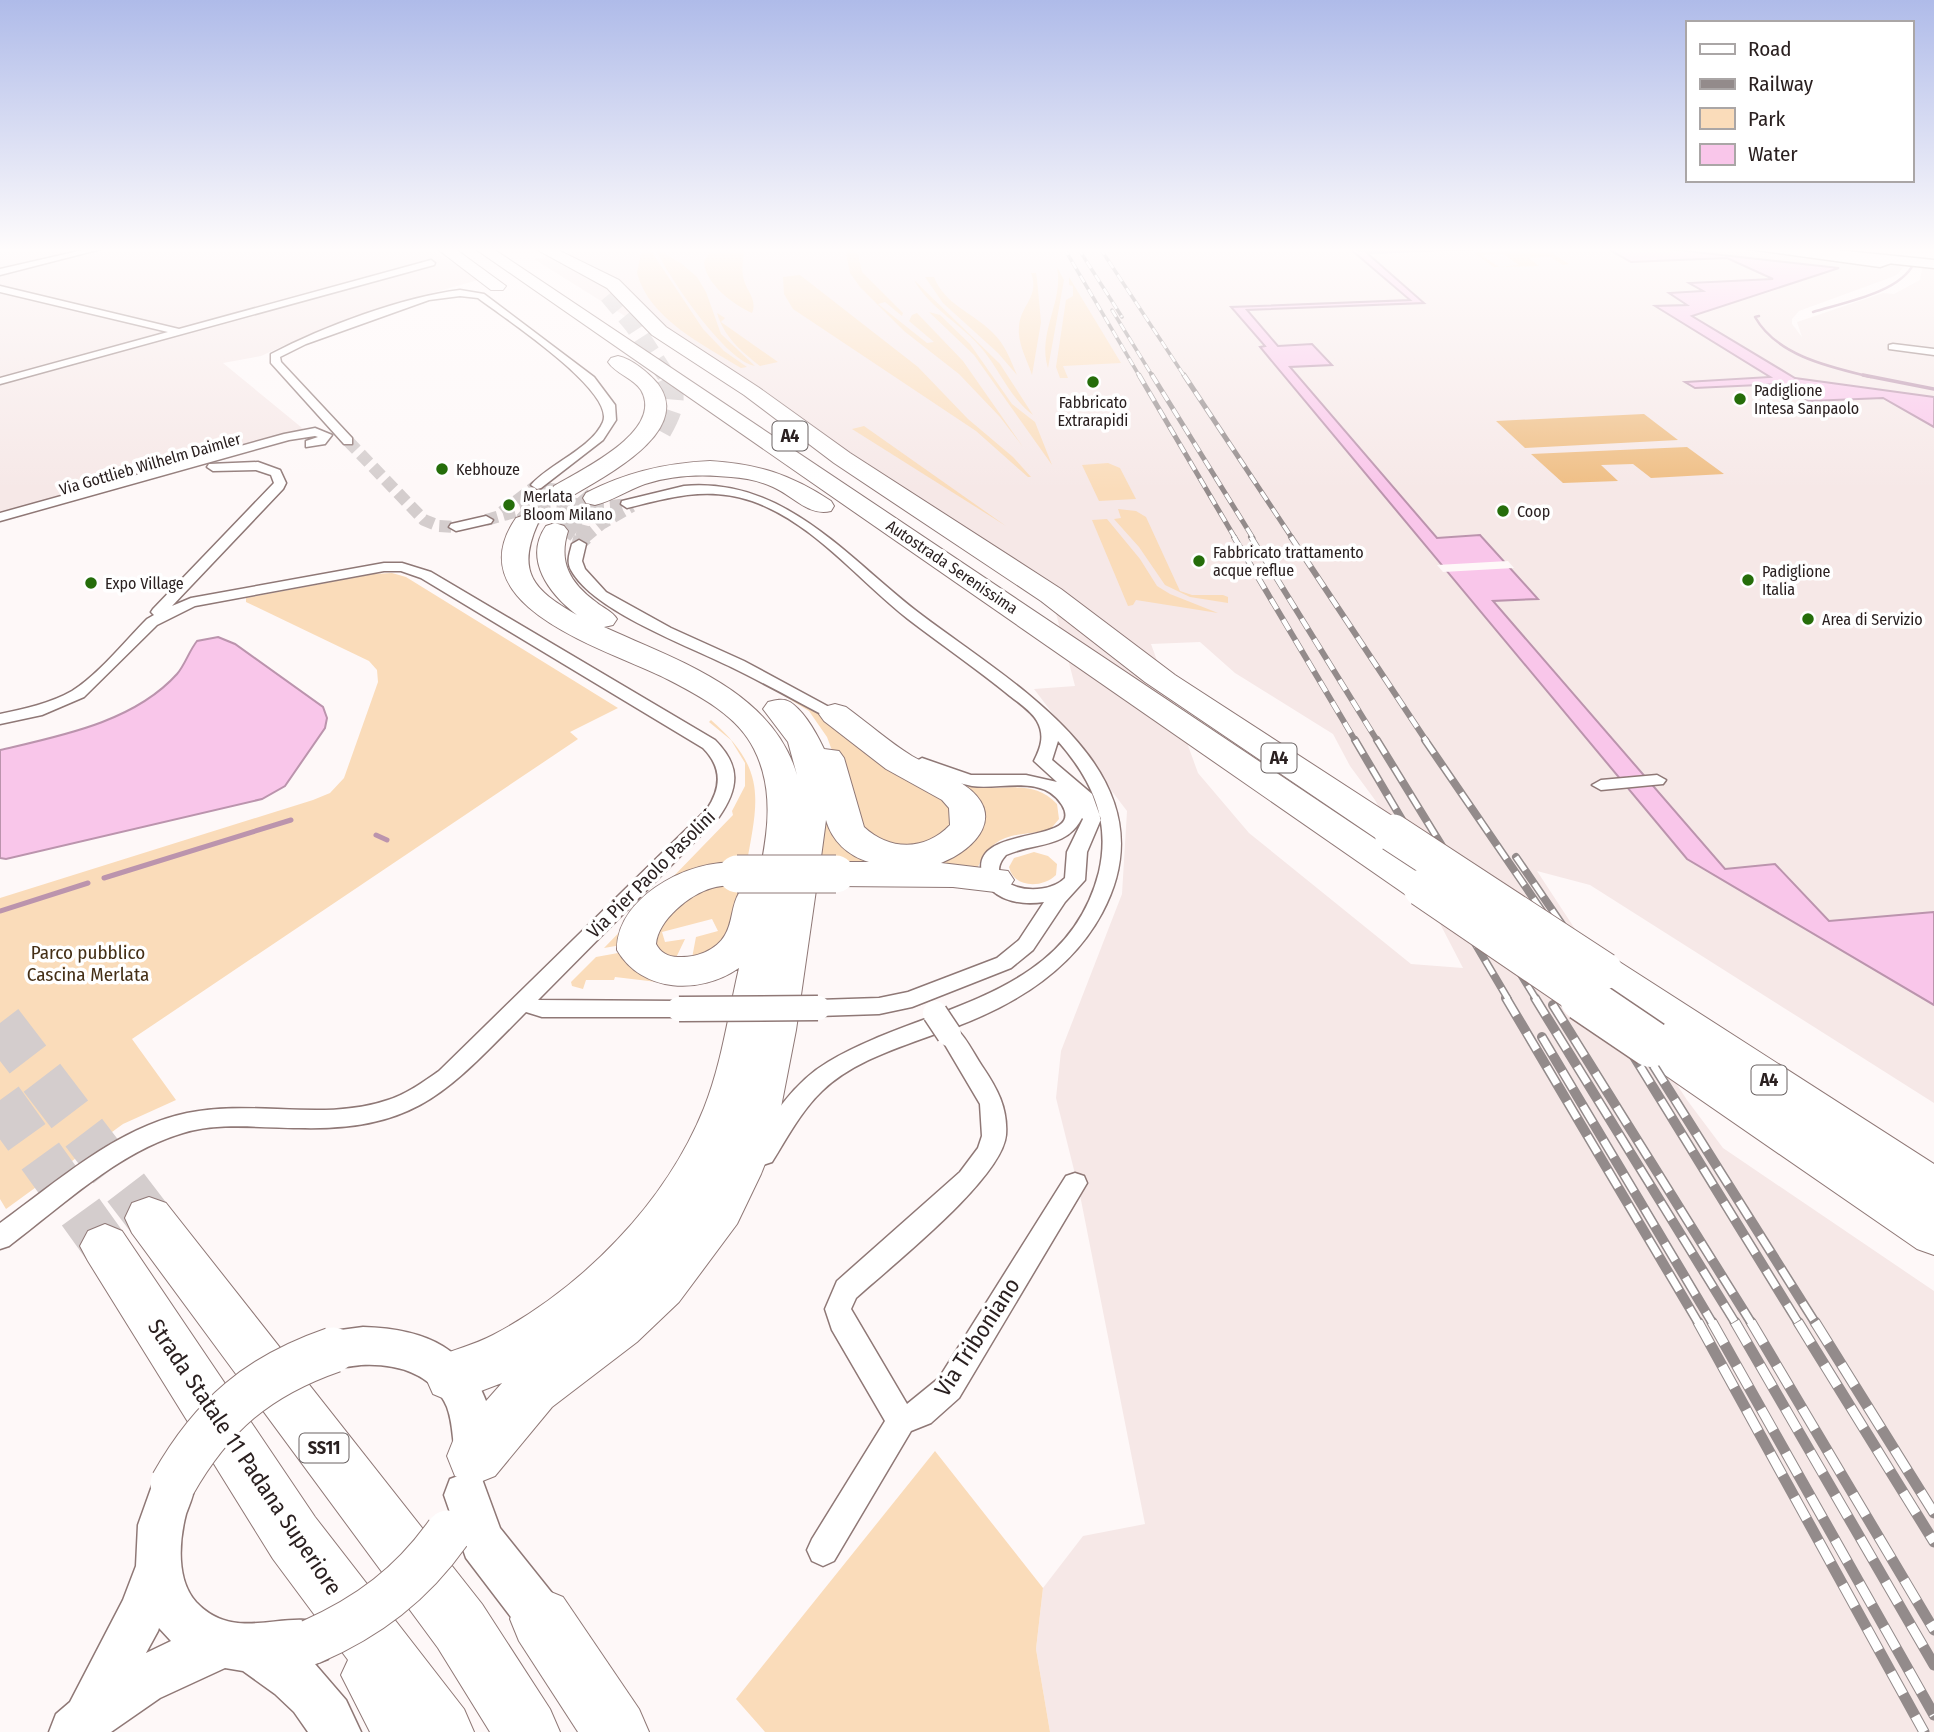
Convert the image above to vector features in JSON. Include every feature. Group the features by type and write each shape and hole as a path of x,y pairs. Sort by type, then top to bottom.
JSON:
{"highway":[{"name":"Autostrada Serenissima","path":"599,329 1066,652"},
{"name":"Autostrada Serenissima","path":"629,329 1053,602 1165,682 1934,1189"},
{"name":"A4","path":"657,329 751,391 842,458 1053,602"},
{"path":"565,490 637,442 649,429 657,409 655,397 646,384 567,330"},
{"name":"A4","path":"567,330 951,590 1066,652 1422,888 1934,1234"},
{"path":"565,490 617,449 642,418 643,409 638,391 597,357"},
{"path":"565,490 639,452 660,431"},
{"path":"565,490 626,482 666,472 707,469 757,474 800,491 951,590"},
{"path":"452,1376 499,1362 575,1310 633,1256 693,1179 711,1147 737,1074 785,835 784,790 778,765 765,739 736,708 690,679 564,620 532,598 518,580 513,560 515,542 525,523"},
{"path":"565,536 551,564 560,585 584,608 735,679 805,729 824,751 831,768 842,821 853,839 888,857 917,857 939,850 959,838 968,827 969,819 961,800 945,787 898,762 835,714"},
{"path":"463,1495 533,1389 619,1325 661,1286 693,1248 720,1209 738,1174 752,1138 775,1030 815,782 812,754 802,734 779,709"},
{"path":"784,790 769,834 743,938 739,946 722,959 686,972 663,970 642,957 636,942 639,929 672,892 701,877 737,874 836,874 953,875 1006,888"},
{"name":"Strada Statale 11 Padana Superiore","path":"441,1732 294,1538 127,1232 460,1626 527,1732"},
{"path":"294,1538 406,1732"},
{"path":"541,1619 616,1732"},
{"path":"460,1626 547,1732"}],"street":[{"path":"166,329 179,332"},
{"path":"0,381 191,329"},
{"path":"193,467 325,424 325,419 276,363 275,356 302,342 338,329"},
{"path":"524,329 590,379 604,395 611,412 606,428 598,437 563,465 565,490"},
{"path":"1893,347 1934,352"},
{"name":"Via Gottlieb Wilhelm Daimler","path":"0,517 267,450 310,444 344,444 325,419"},
{"path":"297,435 320,432 326,435 321,441 310,444"},
{"name":"Via Pier Paolo Pasolini","path":"0,719 36,711 78,694 93,682 280,483 276,473 258,466 193,467"},
{"name":"Via Gottlieb Wilhelm Daimler","path":"0,524 193,467"},
{"path":"630,505 694,489 721,489 762,499 786,512 848,558 887,596 1039,712 1084,763 1109,808 1113,826 1110,866 1104,888 1091,916 1068,947 1026,983 971,1013 854,1059 835,1068 816,1083 782,1125 743,1188 693,1248"},
{"path":"456,527 486,520"},
{"path":"565,536 578,570 601,595 666,631 835,714 946,774 981,781 1025,779 1059,791 1072,806 1073,820 1069,827 1057,836 1020,842 1000,850 991,865 1006,888 1033,915 1036,930 1033,937"},
{"name":"Via Pier Paolo Pasolini","path":"0,1238 116,1155 151,1135 180,1124 208,1119 349,1119 374,1116 401,1107 426,1094 447,1077 723,801 728,788 726,763 718,752 416,570 402,567 375,568 206,599 178,608 152,622"},
{"path":"1039,712 1051,734 1050,746 1043,761 1080,792 1090,806 1092,819 1079,845 1075,861"},
{"path":"1601,785 1657,780"},
{"path":"522,1003 542,1009 879,1006 936,1014 1033,937 1054,903 1069,888 1078,870 1075,861 1058,846 1031,841"},
{"path":"1006,888 1045,897 1069,888"},
{"path":"901,1422 842,1321 838,1309 846,1290 969,1179 989,1152 994,1136 992,1104 936,1014"},
{"name":"Via Triboniano","path":"823,1550 901,1422 921,1413 949,1388 1076,1183"},
{"path":"78,1728 107,1703 182,1659 238,1648 287,1648 346,1628 388,1600 425,1565 463,1495 474,1421 467,1401 452,1376 434,1361 405,1349 370,1345 332,1350 281,1370 239,1399 201,1438 173,1484 159,1529 158,1569 165,1595 179,1618 197,1634 238,1648 292,1674 312,1695 336,1732"},
{"path":"463,1495 482,1542 541,1619 618,1700 643,1732"},
{"path":"78,1728 103,1691 132,1634 158,1569"}],"shaded area":[{"path":"0,329 324,329 261,356 223,363 307,432 0,514"},
{"path":"645,329 1796,329 1802,337 1799,329 1934,329 1934,1103 1590,885 1537,871 1687,1100 1723,1148 1934,1291 1934,1732 1050,1732 1036,1649 1043,1588 1083,1536 1145,1524 1079,1190 1056,1098 1061,1051 1122,894 1127,811 1034,689 1075,686 1047,579 732,377","holes":["1200,642 1235,673 1333,734 1350,766 1375,800 1463,968 1411,964 1249,833 1198,773 1151,644"]},
{"path":"1644,414 1678,440 1525,448 1496,421"},
{"path":"1687,447 1724,474 1651,478 1633,464 1601,465 1618,481 1563,483 1531,454"}],"green space":[{"path":"680,329 703,329 724,351 747,367 741,368"},
{"path":"710,329 719,329 721,334 755,366 743,361"},
{"path":"724,329 731,329 778,362 760,366"},
{"path":"823,329 869,329 918,367 968,419 1013,457 1031,477 976,431"},
{"path":"902,329 909,329 927,343 934,342 918,329 932,329 963,361 1023,447 1000,417 959,374"},
{"path":"947,329 954,329 970,344 1012,404 1035,422 1052,465 974,355"},
{"path":"962,329 964,329 1000,364 1033,415 1012,393 983,350"},
{"path":"971,329 988,329 997,337 1017,375"},
{"path":"1019,329 1040,329 1032,375 1021,345"},
{"path":"1048,329 1055,329 1048,368 1046,342"},
{"path":"1062,329 1100,329 1121,363 1063,366 1068,378 1060,378 1056,367"},
{"path":"864,426 1006,526 852,429"},
{"path":"1108,463 1120,468 1136,499 1099,501 1082,465"},
{"path":"1118,509 1136,511 1146,517 1180,591 1192,595 1223,595 1228,597 1228,603 1190,597 1165,585 1139,547 1114,519 1121,518"},
{"path":"1107,519 1140,559 1157,586 1218,613 1136,600 1133,605 1128,606 1092,520"},
{"name":"Parco pubblico Cascina Merlata","path":"392,573 406,577 618,708 570,732 578,739 132,1039 176,1100 123,1124 6,1209 0,1199 0,898 330,793 344,778 378,682 377,670 369,661 246,602 246,598"},
{"path":"785,692 823,713 943,793 958,821 919,850 864,836 827,737 809,711 781,694"},
{"path":"711,720 729,738 731,740 709,722"},
{"path":"731,740 750,771 754,787 754,823 746,867 728,867 627,944 604,948 733,815 732,811 745,786 745,763"},
{"path":"943,776 975,786 1021,788 1040,792 1057,804 1059,819 1049,831 1005,838 997,843 983,858 976,871 814,869 825,798 854,848 965,845"},
{"path":"1034,852 1048,856 1057,864 1056,875 1037,884 1023,883 1012,874 1009,867 1014,858"},
{"path":"744,879 733,922 731,944 692,958 696,937 718,931 712,919 662,932 665,942 685,939 674,962 662,961 649,928 688,889"},
{"path":"629,951 657,982 615,977 614,980 586,980 583,989 572,986 571,982 596,957"},
{"path":"935,1451 1043,1588 1036,1649 1050,1732 765,1732 736,1699"}],"water":[{"path":"1250,329 1263,329 1278,346 1312,344 1332,365 1290,367 1437,538 1480,535 1538,599 1493,601 1725,869 1775,864 1829,921 1934,912 1934,1005 1687,859 1260,347 1265,346"},
{"path":"1692,329 1713,329 1795,378 1934,397 1934,427 1883,398 1809,401 1781,384 1695,388 1685,382 1770,377"},
{"path":"218,637 235,644 323,707 327,718 325,728 285,786 262,799 6,859 0,858 0,750 95,725 140,704 177,674 197,641"}],"pier":[{"path":"1508,561 1514,568 1443,572 1437,565"}],"waterway":[{"path":"1764,329 1777,341 1806,358 1863,375"},
{"path":"1863,375 1934,389"},
{"path":"1863,375 1871,377"},
{"path":"104,878 291,820"},
{"path":"376,835 387,840"},
{"path":"0,911 88,883"}],"tunnel":[{"path":"636,329 667,377"},
{"path":"660,431 672,403 672,390 667,377"},
{"path":"348,441 424,520 439,526 456,527"},
{"path":"551,483 550,492 568,502 597,506 627,504"},
{"path":"502,512 537,485"},
{"path":"525,523 556,489"},
{"path":"561,534 573,517 595,498"},
{"path":"584,538 601,524 632,506"},
{"path":"486,520 538,508 564,509 585,522 581,538"},
{"path":"579,543 581,537"},
{"path":"579,543 586,537"},
{"path":"0,1023 149,1218"},
{"path":"0,1100 105,1246"}],"railway":[{"path":"1112,329 1140,377"},
{"path":"1124,329 1153,377"},
{"path":"1153,329 1185,377"},
{"path":"1139,375 1235,538"},
{"path":"1152,375 1253,538"},
{"path":"1184,375 1292,538"},
{"path":"1234,537 1356,742"},
{"path":"1251,537 1378,742"},
{"path":"1291,537 1427,742"},
{"path":"1355,740 1508,999"},
{"path":"1377,740 1536,999"},
{"path":"1425,740 1564,943 1599,999"},
{"path":"1516,857 1613,999"},
{"path":"1506,998 1699,1324"},
{"path":"1535,998 1736,1324"},
{"path":"1598,998 1799,1324"},
{"path":"1611,998 1816,1324"},
{"path":"1553,1005 1752,1324"},
{"path":"1542,1037 1713,1324"},
{"path":"1698,1322 1924,1732"},
{"path":"1712,1322 1934,1715"},
{"path":"1735,1322 1934,1665"},
{"path":"1751,1322 1934,1630"},
{"path":"1798,1322 1934,1542"},
{"path":"1815,1322 1934,1513"}],"place":[{"name":"Fabbricato Extrarapidi","path":"1093,382"},
{"name":"Padiglione Intesa Sanpaolo","path":"1740,399"},
{"name":"Kebhouze","path":"442,469"},
{"name":"Merlata Bloom Milano","path":"509,505"},
{"name":"Coop","path":"1503,511"},
{"name":"Fabbricato trattamento acque reflue","path":"1199,561"},
{"name":"Padiglione Italia","path":"1748,580"},
{"name":"Expo Village","path":"91,583"},
{"name":"Area di Servizio","path":"1808,619"}]}
